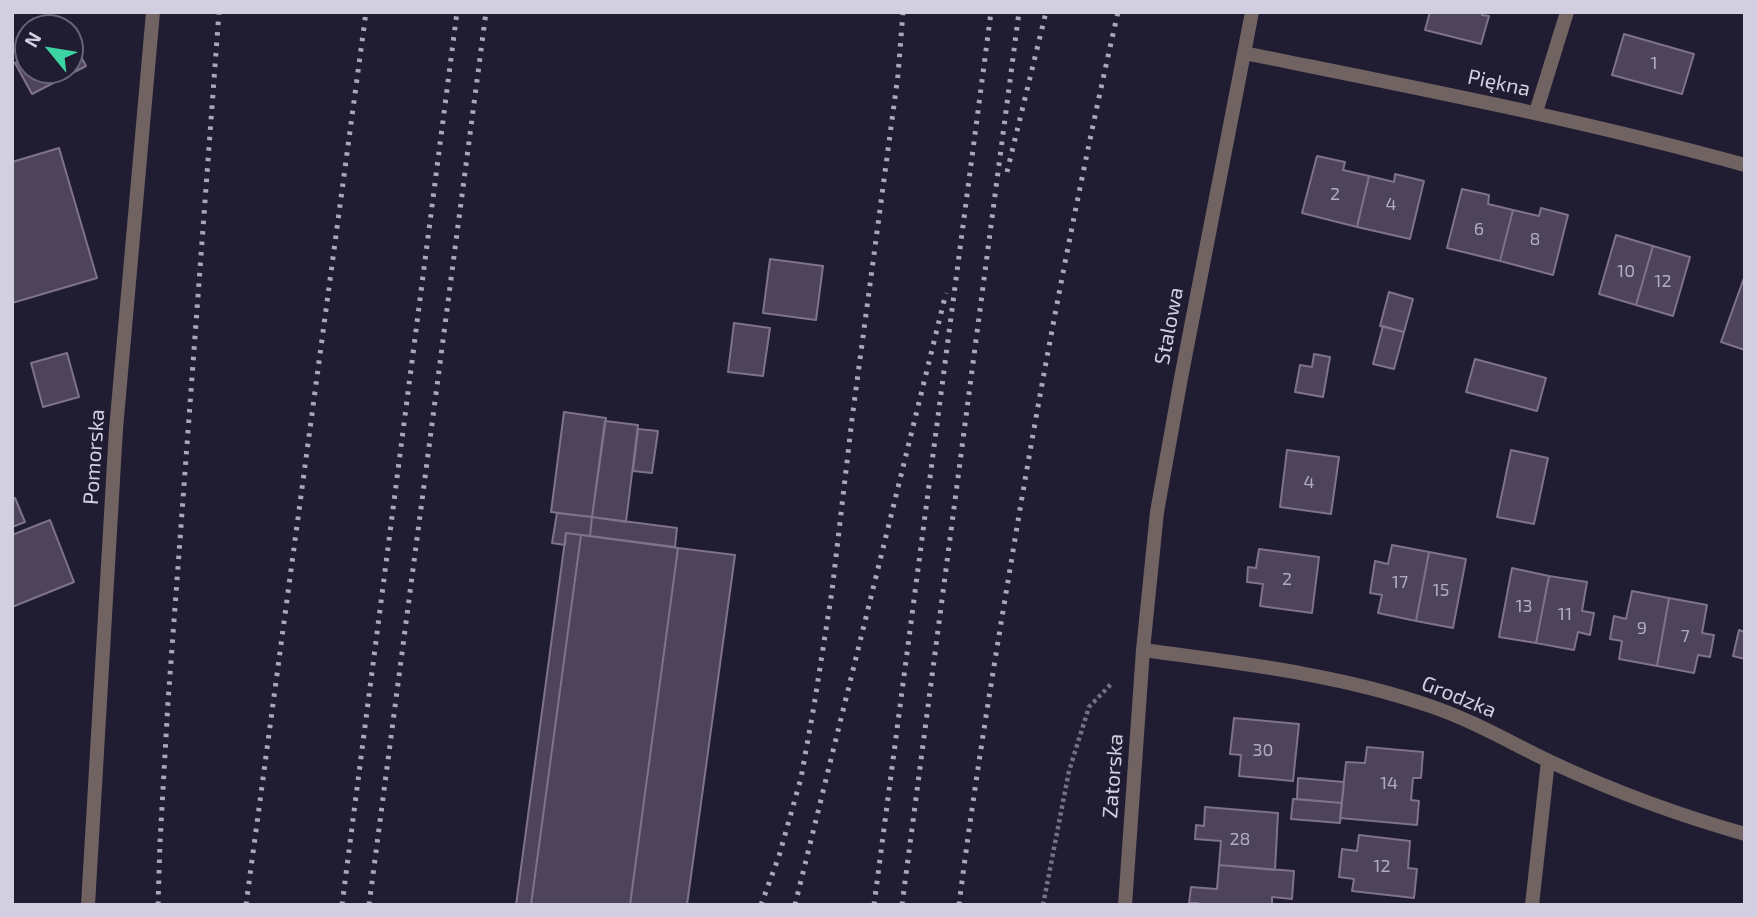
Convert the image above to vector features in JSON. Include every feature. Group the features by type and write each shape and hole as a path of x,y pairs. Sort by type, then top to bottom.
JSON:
{"street":[{"name":"Pomorska","path":"88,905 116,429 153,12"},
{"name":"Stalowa","path":"1143,650 1157,512 1252,12"},
{"path":"1536,112 1567,12"},
{"name":"Piękna","path":"1244,52 1536,112 1745,164"},
{"name":"Grodzka","path":"1143,650 1366,687 1432,706 1548,761 1653,805 1745,834"},
{"name":"Zatorska","path":"1125,905 1143,650"},
{"path":"1532,905 1548,761"}],"path":[{"path":"1043,905 1069,771 1089,707 1143,650"}],"building":[{"path":"1430,12 1483,12 1482,15 1489,16 1481,44 1425,30"},
{"path":"1624,34 1694,54 1682,94 1612,75"},
{"path":"27,84 51,84 32,94"},
{"path":"59,148 97,278 12,303 12,162"},
{"path":"1317,156 1345,162 1343,170 1369,176 1357,227 1302,213"},
{"path":"1395,174 1424,181 1410,239 1357,227 1369,176 1394,182"},
{"path":"1462,189 1489,195 1488,204 1513,210 1500,261 1447,248"},
{"path":"1541,208 1568,215 1553,275 1500,261 1513,210 1539,216"},
{"path":"1616,235 1653,246 1636,305 1599,294"},
{"path":"1653,246 1690,257 1673,316 1636,305"},
{"path":"770,259 823,266 816,320 763,313"},
{"path":"1745,275 1745,350 1721,342"},
{"path":"1389,292 1413,299 1404,332 1380,326"},
{"path":"734,323 770,328 763,376 728,372"},
{"path":"1383,326 1404,332 1394,369 1373,364"},
{"path":"67,353 79,397 43,407 31,363"},
{"path":"1314,354 1330,357 1323,397 1295,392 1300,365 1312,367"},
{"path":"1475,359 1546,378 1537,411 1466,392"},
{"path":"564,412 606,418 592,517 551,512"},
{"path":"605,421 638,425 626,522 592,517"},
{"path":"638,429 658,431 652,473 633,471"},
{"path":"1287,450 1339,457 1331,514 1280,507"},
{"path":"1511,450 1548,458 1534,524 1497,517"},
{"path":"15,498 25,522 12,527 12,499"},
{"path":"557,513 592,517 590,536 566,533 565,545 552,543"},
{"path":"592,517 677,528 675,547 590,536"},
{"path":"50,520 74,582 12,607 12,535"},
{"path":"566,533 581,535 531,905 516,905"},
{"path":"581,535 678,548 630,905 531,905"},
{"path":"1392,545 1429,552 1416,621 1378,613 1382,595 1370,593 1375,561 1388,564"},
{"path":"678,548 735,555 687,905 630,905"},
{"path":"1259,549 1319,557 1312,613 1260,606 1263,584 1247,582 1248,567 1256,568"},
{"path":"1429,552 1466,559 1453,628 1416,621"},
{"path":"1512,568 1549,576 1536,643 1499,637"},
{"path":"1549,576 1587,582 1582,611 1594,613 1590,635 1578,632 1574,650 1536,643"},
{"path":"1632,591 1669,598 1657,666 1619,659 1622,641 1610,639 1614,616 1626,619"},
{"path":"1669,598 1707,605 1702,633 1714,635 1710,657 1698,655 1694,673 1657,666"},
{"path":"1739,630 1745,632 1745,659 1733,656"},
{"path":"1234,718 1299,724 1293,781 1239,776 1241,755 1230,754"},
{"path":"1367,747 1423,752 1421,778 1413,778 1411,800 1419,801 1417,825 1340,818 1346,762 1365,763"},
{"path":"1298,778 1344,782 1342,803 1297,799"},
{"path":"1293,799 1342,803 1340,823 1291,819"},
{"path":"1205,807 1278,813 1275,870 1219,865 1221,841 1195,839 1196,825 1204,826"},
{"path":"1359,835 1410,841 1408,868 1417,869 1414,898 1352,891 1354,879 1339,877 1342,849 1357,851"},
{"path":"1219,865 1294,871 1292,899 1272,897 1272,905 1189,903 1191,887 1217,889"}],"railway":[{"path":"158,905 168,702 219,12"},
{"path":"246,905 366,12"},
{"path":"342,905 457,12"},
{"path":"369,905 486,12"},
{"path":"761,905 779,856 801,778 814,706 832,591 898,75 903,12"},
{"path":"874,905 991,12"},
{"path":"902,905 1019,12"},
{"path":"1007,172 1046,12"},
{"path":"959,905 1017,527 1077,205 1118,12"},
{"path":"795,905 946,293"}]}
